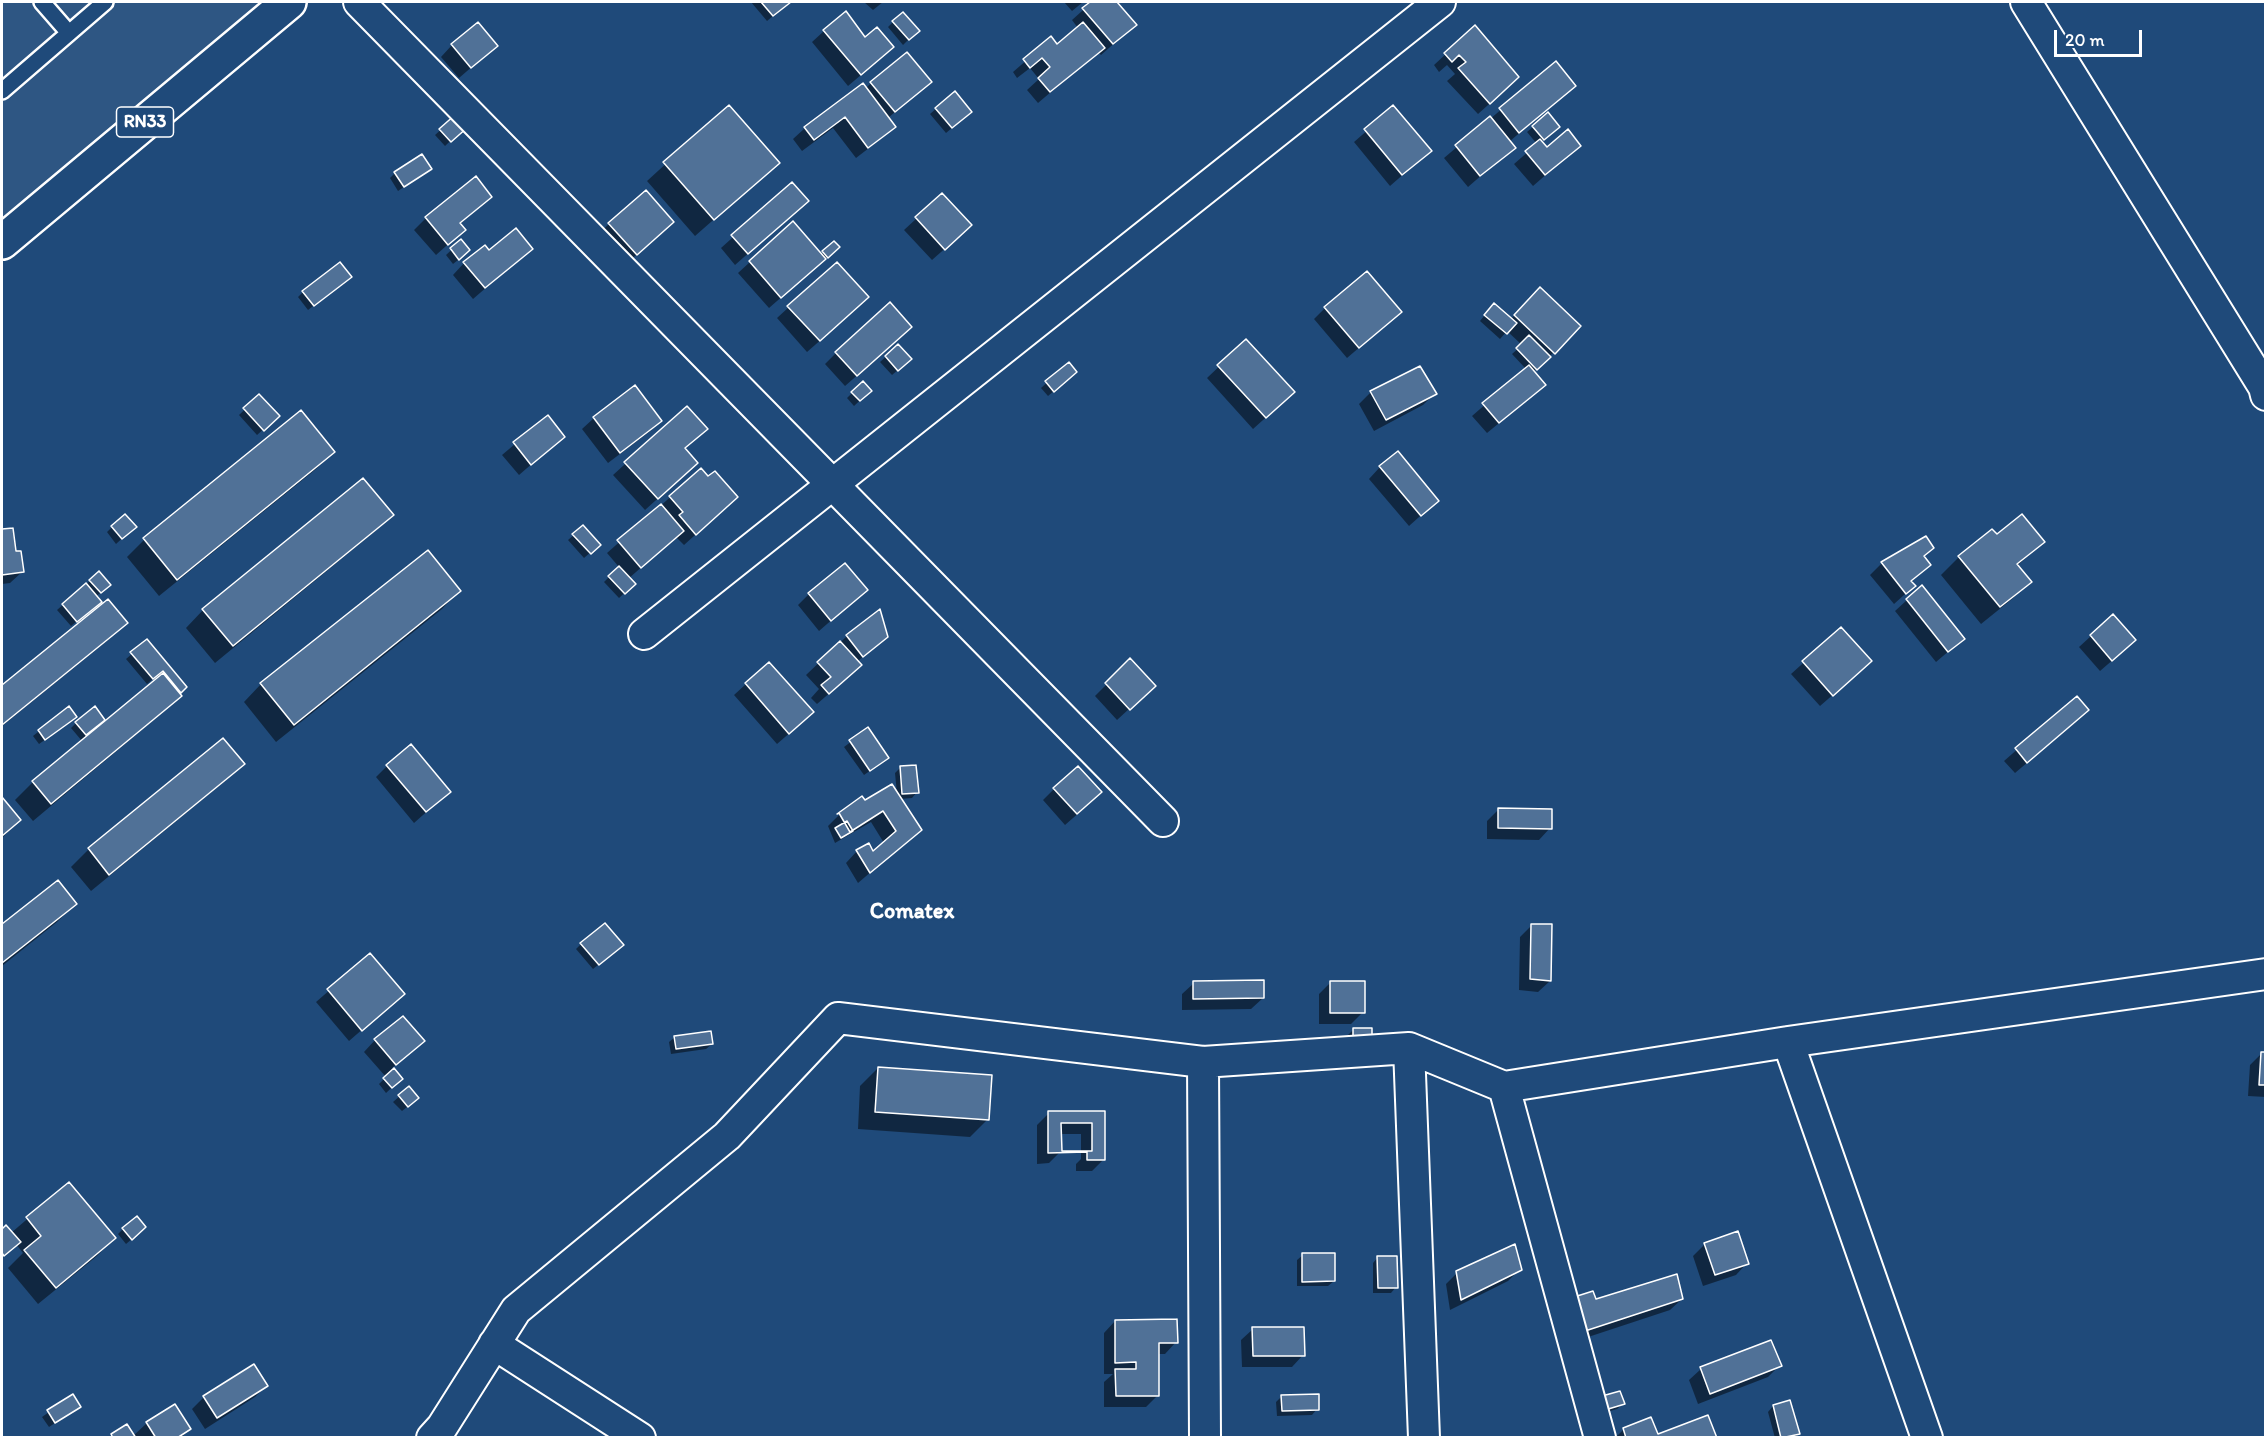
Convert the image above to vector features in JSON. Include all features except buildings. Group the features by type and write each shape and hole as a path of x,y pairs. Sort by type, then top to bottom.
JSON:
{"main road":[{"name":"RN33","path":"2,243 289,2"}],"street":[{"path":"359,2 1163,821"},
{"path":"644,634 1440,2"},
{"path":"2026,2 2264,387 2265,395"},
{"path":"432,1437 442,1427 516,1310 727,1136 838,1018 1203,1062 1409,1048 1504,1087 1788,1042 2265,974"},
{"path":"1788,1042 1927,1437"},
{"path":"1409,1048 1424,1437"},
{"path":"1203,1062 1205,1437"},
{"path":"1504,1087 1600,1437"},
{"path":"494,1344 640,1437"}],"lane":[{"path":"42,2 69,33"},
{"path":"2,91 105,2"}],"shaded area":[{"path":"2,2 271,2 2,224"}],"district":[{"name":"Comatex","path":"912,912"}]}
